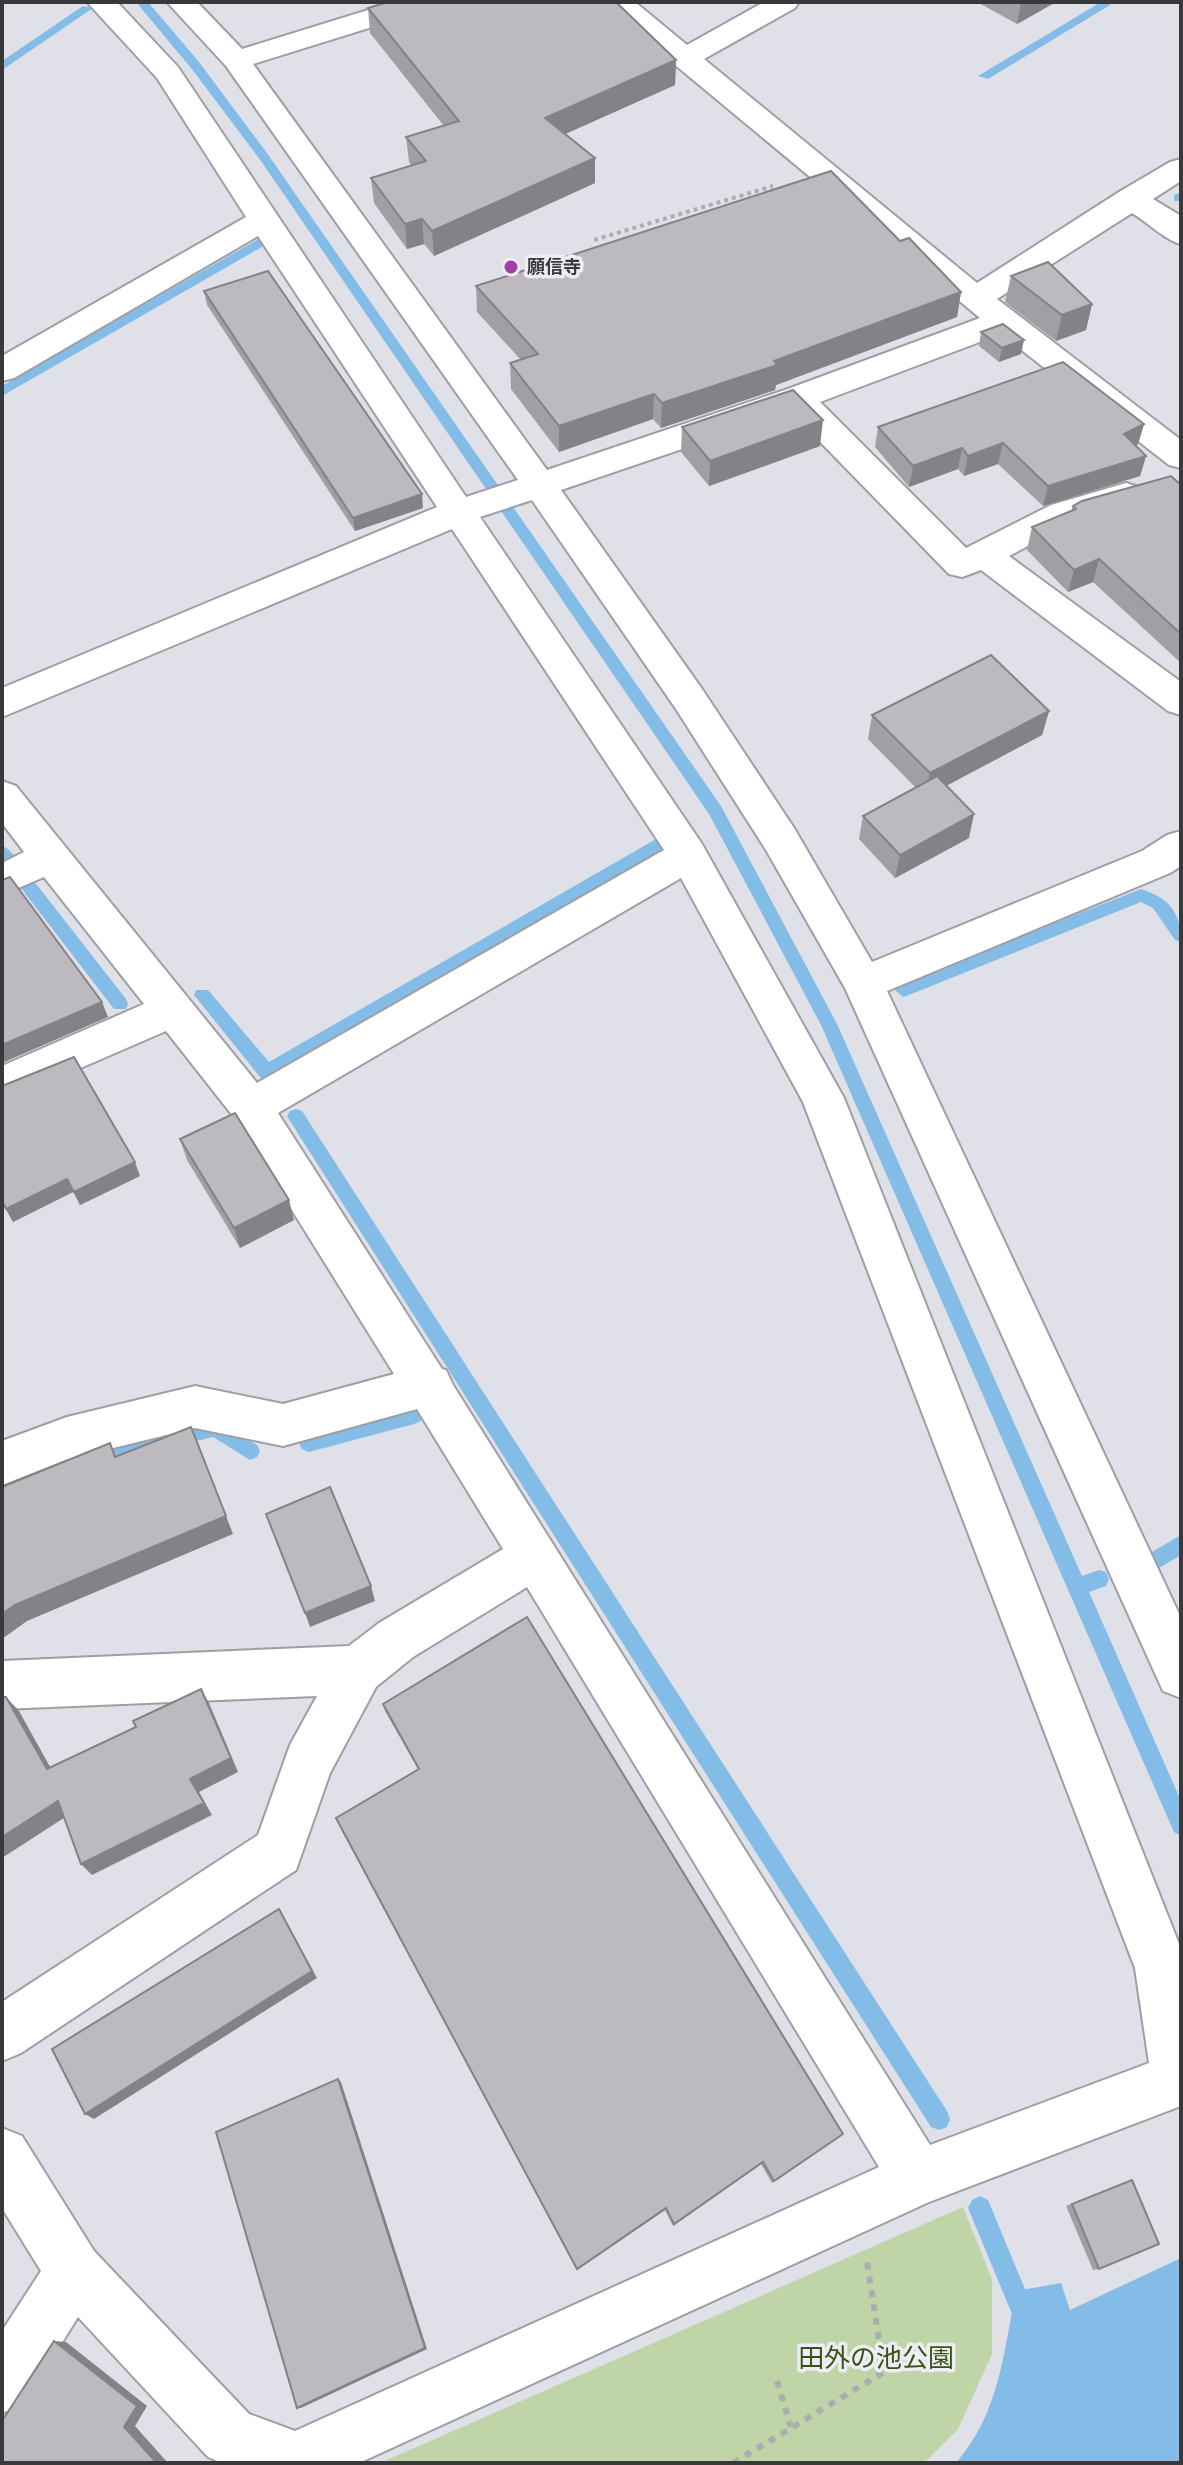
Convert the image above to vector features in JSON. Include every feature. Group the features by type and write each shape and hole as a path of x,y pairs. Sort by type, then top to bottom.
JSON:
{"street":[{"path":"2,2156 74,2271 229,2436 296,2461 918,2178 1180,2079 1162,1968 823,1098 688,855 465,510 263,220 168,73 101,2"},
{"path":"181,2 236,60 532,485 689,699 764,813 863,983 1181,1674"},
{"path":"236,60 423,2"},
{"path":"618,2 1004,321 1170,477 1063,513 962,565 797,398"},
{"path":"684,58 785,2"},
{"path":"975,298 1181,168"},
{"path":"1130,199 1176,223"},
{"path":"2,370 263,220"},
{"path":"2,703 465,510 797,398 1004,321"},
{"path":"983,554 1181,701"},
{"path":"2,796 251,1107 430,1385 918,2178"},
{"path":"863,983 1156,862 1181,846"},
{"path":"251,1107 688,855"},
{"path":"2,880 50,857"},
{"path":"2,1085 171,1010"},
{"path":"2,1463 67,1438 195,1407 283,1425 430,1385"},
{"path":"2,2034 278,1852 308,1763 358,1670 396,1640 535,1556"},
{"path":"2,1685 358,1670"},
{"path":"2,2384 74,2271"}],"path":[{"path":"594,240 821,171"},
{"path":"733,2463 884,2372 859,2206"},
{"path":"777,2381 791,2427"}],"green space":[{"name":"田外の池公園","path":"963,2207 992,2280 992,2354 958,2429 924,2463 380,2463"}],"water":[{"path":"1181,2258 1181,2463 956,2463 971,2444 991,2403 1016,2291 1061,2283 1070,2310"}],"building":[{"path":"388,2 616,2 676,60 545,118 595,158 432,231 422,219 405,224 371,178 426,161 406,137 459,121 368,8"},
{"path":"831,171 900,241 909,238 961,292 774,361 777,365 662,403 654,394 559,426 510,363 538,354 476,286"},
{"path":"1048,262 1092,304 1062,315 1011,276"},
{"path":"268,271 422,494 353,518 204,291"},
{"path":"1003,324 1024,340 1002,348 981,332"},
{"path":"1063,362 1144,424 1124,434 1146,456 1048,486 1003,443 968,456 962,448 913,466 878,427"},
{"path":"793,390 823,420 710,461 682,427"},
{"path":"1171,476 1181,485 1181,634 1099,559 1074,570 1032,527 1076,509 1073,506 1082,501"},
{"path":"991,655 1049,711 930,773 872,715"},
{"path":"937,776 974,814 900,855 863,816"},
{"path":"10,877 102,1002 2,1045 2,880"},
{"path":"74,1057 135,1162 74,1192 67,1179 6,1209 2,1201 2,1086"},
{"path":"235,1113 289,1200 234,1228 180,1139"},
{"path":"191,1427 226,1516 15,1605 2,1614 2,1487 110,1443 115,1457"},
{"path":"330,1487 371,1586 305,1613 266,1514"},
{"path":"527,1617 843,2134 774,2181 763,2162 674,2224 666,2208 577,2269 336,1818 419,1769 383,1704"},
{"path":"201,1689 231,1758 190,1779 204,1803 81,1864 58,1801 2,1837 2,1697 6,1697 47,1769 136,1727 133,1721"},
{"path":"279,1909 312,1971 85,2114 52,2049"},
{"path":"338,2079 425,2348 297,2408 216,2132"},
{"path":"1132,2180 1159,2244 1099,2269 1072,2204"},
{"path":"54,2341 137,2406 124,2427 157,2463 2,2463 2,2421"}],"waterway":[{"path":"142,2 195,65 265,159 715,810 829,1024 1181,1825"},
{"path":"984,76 1109,2"},
{"path":"2,66 87,8"},
{"path":"2,392 262,241"},
{"path":"267,1072 663,841"},
{"path":"2,852 12,865"},
{"path":"24,880 120,1004"},
{"path":"903,990 1141,895 1159,903 1181,935"},
{"path":"202,995 267,1072"},
{"path":"267,1072 271,1077"},
{"path":"296,1116 939,2119"},
{"path":"309,1443 414,1415"},
{"path":"92,1457 215,1428 250,1451"},
{"path":"1159,1559 1181,1544"},
{"path":"1077,1587 1099,1579"},
{"path":"980,2208 1023,2313"}],"place":[{"name":"願信寺","path":"511,267"}]}
